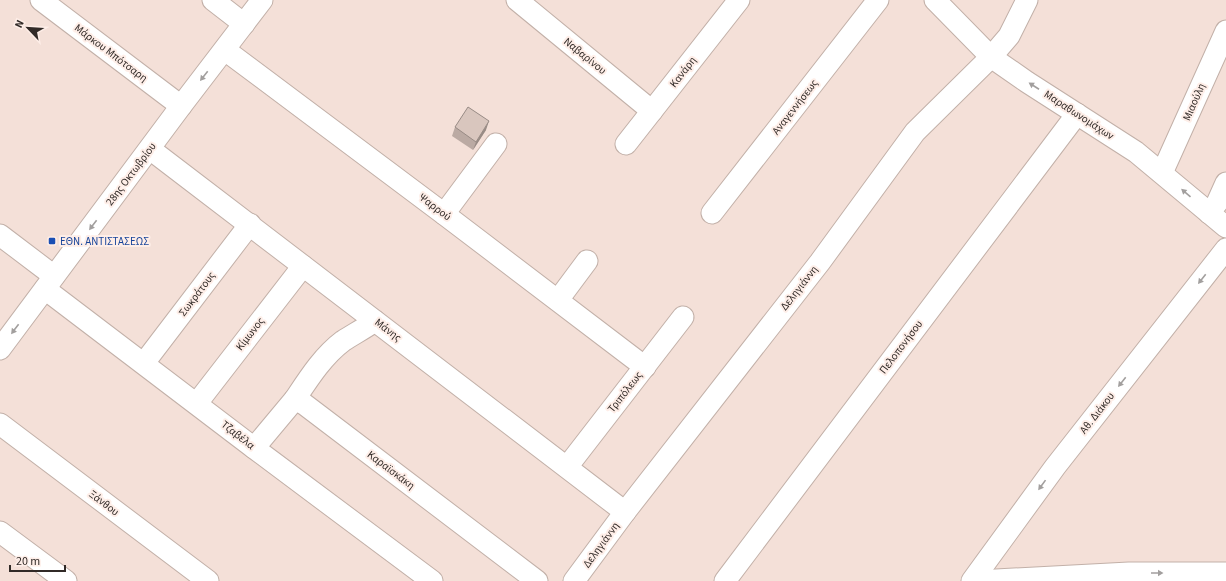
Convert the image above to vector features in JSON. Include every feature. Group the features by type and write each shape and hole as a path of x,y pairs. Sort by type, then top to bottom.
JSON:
{"street":[{"name":"Μάρκου Μπότσαρη","path":"41,0 181,106"},
{"path":"213,0 244,24"},
{"name":"28ης Οκτωβρίου","path":"0,349 262,0"},
{"name":"Ναβαρίνου","path":"517,0 652,111"},
{"name":"Κανάρη","path":"626,144 739,0"},
{"name":"Αναγεννήσεως","path":"712,213 878,0"},
{"name":"Μαραθωνομάχων","path":"935,0 991,57 1136,152 1226,227"},
{"name":"Δεληγιάννη","path":"574,581 625,512 820,262 915,132 991,57 1009,36 1027,0"},
{"name":"Μιαούλη","path":"1162,173 1226,31"},
{"name":"Ψαρρού","path":"224,50 444,214 645,367"},
{"name":"Πελοπονήσου","path":"725,581 1077,114"},
{"path":"444,214 496,144"},
{"name":"Μάνης","path":"150,149 625,512"},
{"path":"1209,212 1217,203 1226,184"},
{"name":"Σωκράτους","path":"144,363 250,224"},
{"name":"Τζαβέλα","path":"0,235 50,282 144,363 254,448 432,581"},
{"name":"Αθ. Διάκου","path":"972,581 1055,467 1226,249"},
{"path":"558,300 587,261"},
{"name":"Κίμωνος","path":"197,403 303,266"},
{"name":"Τριπόλεως","path":"567,467 683,318"},
{"path":"254,448 295,399 311,374 326,356 343,342 375,321"},
{"name":"Καραϊσκάκη","path":"295,399 311,409 537,581"},
{"name":"Ξάνθου","path":"0,424 208,581"},
{"path":"0,532 66,581"},
{"path":"978,581 1126,577 1226,572"}],"building":[{"path":"468,107 489,121 476,142 455,127"}],"place":[{"name":"ΕΘΝ. ΑΝΤΙΣΤΑΣΕΩΣ","path":"52,241"}]}
